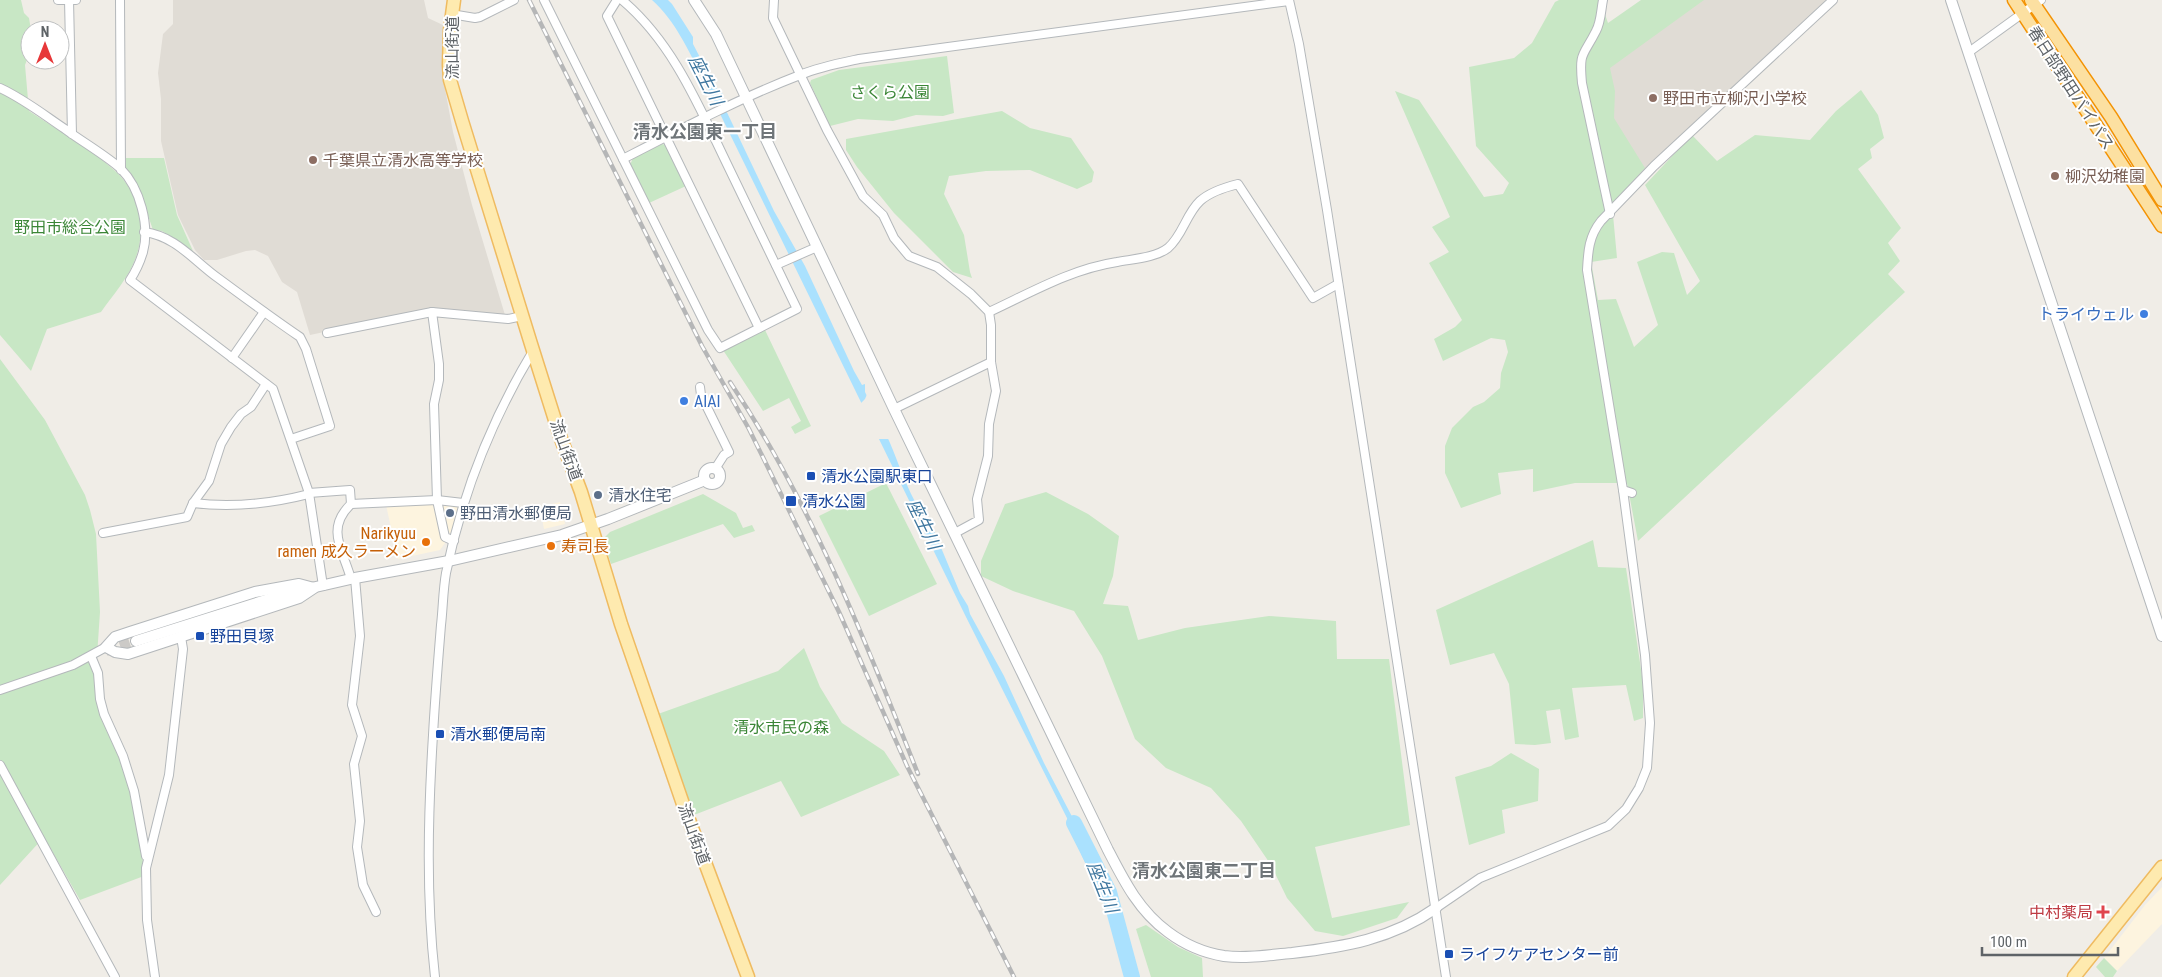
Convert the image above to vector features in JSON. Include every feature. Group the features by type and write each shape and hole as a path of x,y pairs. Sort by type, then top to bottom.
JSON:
{"highway":[{"name":"春日部野田バイパス","path":"2014,0 2162,227"},
{"name":"春日部野田バイパス","path":"2035,2 2111,117 2162,200"}],"main road":[{"name":"流山街道","path":"454,0 451,14 450,80 533,351 654,722 748,977"},
{"path":"2074,977 2162,867"}],"street":[{"path":"58,0 76,0"},
{"path":"69,0 72,134"},
{"path":"120,0 121,170"},
{"path":"451,14 480,17 514,0"},
{"path":"544,0 708,330 720,348 797,309 779,263 708,117 663,44 647,24 622,0"},
{"path":"617,0 606,16 759,328"},
{"path":"694,0 716,34 894,409 1126,884 1139,904 1168,933 1186,943 1205,950 1223,955 1251,958 1333,948 1371,940 1405,926 1436,908 1480,878 1608,826 1626,809 1640,788 1647,768 1650,723 1645,655 1623,490 1587,270 1588,249 1594,230 1654,166 1833,0"},
{"path":"774,0 773,18 827,130 864,196 883,215 894,238 909,256 937,267 971,294 989,312 991,362 996,391 989,424 988,456 977,499 979,520 955,533"},
{"path":"623,159 665,137 801,74 860,59 1289,0 1308,94 1446,977"},
{"path":"1603,0 1599,24 1581,54 1580,64 1582,83 1610,214"},
{"path":"1951,0 2162,636"},
{"path":"1969,52 2035,2"},
{"path":"0,88 14,94 121,170 138,197 142,210 144,232 144,250 138,267 130,280 273,389 309,494 319,587"},
{"path":"989,312 1061,278 1100,264 1147,257 1167,249 1181,233 1201,200 1222,188 1238,184 1314,298 1338,284"},
{"path":"144,232 157,234 182,247 205,269 300,337 306,349 330,426 291,439"},
{"path":"779,263 817,247"},
{"path":"232,358 264,312"},
{"path":"327,333 432,312 508,319 522,316"},
{"path":"432,312 439,364 439,380 434,404 436,500 445,536 454,541"},
{"path":"435,977 427,858 436,685 446,574 463,503 512,388 533,351"},
{"path":"894,409 991,362"},
{"path":"103,533 187,517 193,503 209,481 221,444 231,427 251,407 266,384"},
{"path":"136,641 256,602 353,579 449,561 562,535 705,480 711,484 718,481 720,476 716,469 724,455 729,452 700,387"},
{"path":"193,503 242,506 286,500 309,494 350,490 351,504"},
{"path":"1623,490 1632,493"},
{"path":"376,912 362,885 357,847 360,821 354,764 362,736 352,705 360,636 353,579 337,542 340,518 342,512 351,504 436,500 463,503"},
{"path":"0,690 91,656 106,647 116,637 255,592 299,584 319,587"},
{"path":"106,647 115,652 128,654 299,598 319,587"},
{"path":"147,858 169,775 183,649 180,637"},
{"path":"91,656 98,673 100,699 104,714 123,756 134,790 147,858 147,920 155,977"},
{"path":"0,765 116,977"}],"shaded area":[{"name":"千葉県立清水高等学校","path":"173,0 424,0 428,18 443,25 443,78 453,132 472,205 505,315 427,310 310,335 297,292 282,282 268,256 255,250 217,260 204,260 195,250 178,215 161,141 161,99 158,73 163,34 173,24"},
{"name":"野田市立柳沢小学校","path":"1668,0 1826,0 1615,203 1608,201 1585,58"},
{"path":"440,502 459,504 452,534 446,531"},
{"path":"560,502 565,524 544,529 540,507"},
{"path":"432,504 435,508 445,543 440,550 398,559 386,505"},
{"path":"2162,887 2162,924 2117,971 2104,958 2145,905"}],"green space":[{"name":"野田市総合公園","path":"0,0 21,0 24,13 29,20 20,20 20,70 25,70 29,111 84,146 122,178 129,188 138,210 141,234 136,257 129,272 101,312 47,329 31,371 0,335"},
{"path":"1559,0 1600,0 1608,23 1641,0 1704,0 1610,68 1615,91 1614,118 1645,168 1612,204 1617,258 1591,262 1598,300 1616,299 1634,347 1658,325 1637,262 1662,252 1674,253 1687,295 1700,281 1645,185 1692,135 1717,161 1755,135 1810,140 1836,111 1861,90 1878,115 1884,138 1870,149 1872,158 1858,169 1901,228 1888,243 1900,261 1888,274 1905,292 1638,541 1627,483 1575,483 1533,492 1533,469 1498,473 1501,494 1461,508 1445,473 1445,446 1452,428 1473,407 1484,402 1500,388 1501,373 1508,352 1505,340 1491,338 1443,361 1434,339 1455,327 1462,320 1429,263 1449,252 1432,227 1450,217 1395,91 1419,100 1484,197 1503,194 1509,183 1476,146 1469,67 1514,58 1532,43 1555,2"},
{"name":"さくら公園","path":"947,56 954,113 943,116 916,115 893,121 858,119 830,126 810,83 811,80 839,70"},
{"path":"1002,111 1030,128 1071,138 1094,172 1092,182 1077,189 1030,170 986,171 949,176 944,194 964,235 972,278 953,272 894,213 857,167 846,150 846,139"},
{"path":"662,144 666,145 686,186 649,203 630,165 633,158"},
{"path":"126,158 164,158 177,215 193,251 162,231 153,230 140,192 126,171"},
{"path":"765,330 811,426 795,434 791,427 801,421 789,398 763,411 723,350"},
{"path":"0,359 45,420 85,495 90,510 96,534 100,612 95,686 128,776 140,826 144,876 80,900 44,837 0,885"},
{"path":"886,483 937,584 869,616 819,516"},
{"path":"1046,492 1088,514 1119,536 1113,576 1103,604 1128,606 1138,640 1185,628 1269,616 1336,621 1337,659 1389,659 1410,825 1315,847 1332,918 1409,902 1397,918 1343,936 1315,931 1287,898 1271,865 1241,821 1211,788 1166,768 1135,739 1102,656 1074,611 1013,591 981,576 981,561 1005,504"},
{"path":"703,494 736,513 743,528 752,525 755,531 734,538 723,524 611,564 603,539 610,532"},
{"path":"1593,540 1598,567 1626,568 1643,683 1643,718 1634,721 1626,685 1572,688 1579,737 1565,740 1560,709 1546,711 1551,743 1535,745 1515,744 1509,684 1494,653 1450,665 1436,610"},
{"name":"清水市民の森","path":"804,648 820,687 842,723 884,751 900,775 801,817 781,781 694,815 658,714 778,671"},
{"path":"1511,753 1539,769 1538,801 1502,810 1505,833 1469,845 1455,777 1491,766"},
{"path":"1146,925 1178,947 1202,958 1203,977 1151,977 1136,929"},
{"path":"2104,958 2117,971 2113,977 2105,977 2096,967"}],"water":[{"path":"652,0 668,0 672,4 693,37 693,44 716,88 723,94 722,102 774,211 805,266 854,371 862,385 865,384 865,392 913,497 932,526 970,614 1004,676 1044,763 1078,828 1120,925 1135,977 1131,977 1114,925 1082,856 1073,830 966,617 702,77 674,26"}],"pier":[{"path":"868,392 891,439 877,439 859,405 865,399"}],"waterway":[{"name":"座生川","path":"1074,823 1109,892 1132,977"}],"tunnel":[{"path":"106,651 136,641"}],"railway":[{"path":"529,0 702,346 749,429 839,612 907,766 1014,977"},
{"path":"730,382 786,475 811,524 857,623 918,774"}],"place":[{"name":"野田市立柳沢小学校","path":"1653,98"},
{"name":"千葉県立清水高等学校","path":"313,160"},
{"name":"柳沢幼稚園","path":"2055,176"},
{"name":"トライウェル","path":"2144,314"},
{"name":"AIAI","path":"684,401"},
{"name":"清水公園駅東口","path":"811,476"},
{"name":"清水住宅","path":"598,495"},
{"name":"清水公園","path":"791,501"},
{"name":"野田清水郵便局","path":"450,513"},
{"name":"Narikyuu ramen 成久ラーメン","path":"426,542"},
{"name":"寿司長","path":"551,546"},
{"name":"野田貝塚","path":"200,636"},
{"name":"清水郵便局南","path":"440,734"},
{"name":"中村薬局","path":"2103,912"},
{"name":"ライフケアセンター前","path":"1449,954"}],"district":[{"name":"清水公園東一丁目","path":"705,131"},
{"name":"清水公園東二丁目","path":"1204,870"}]}
